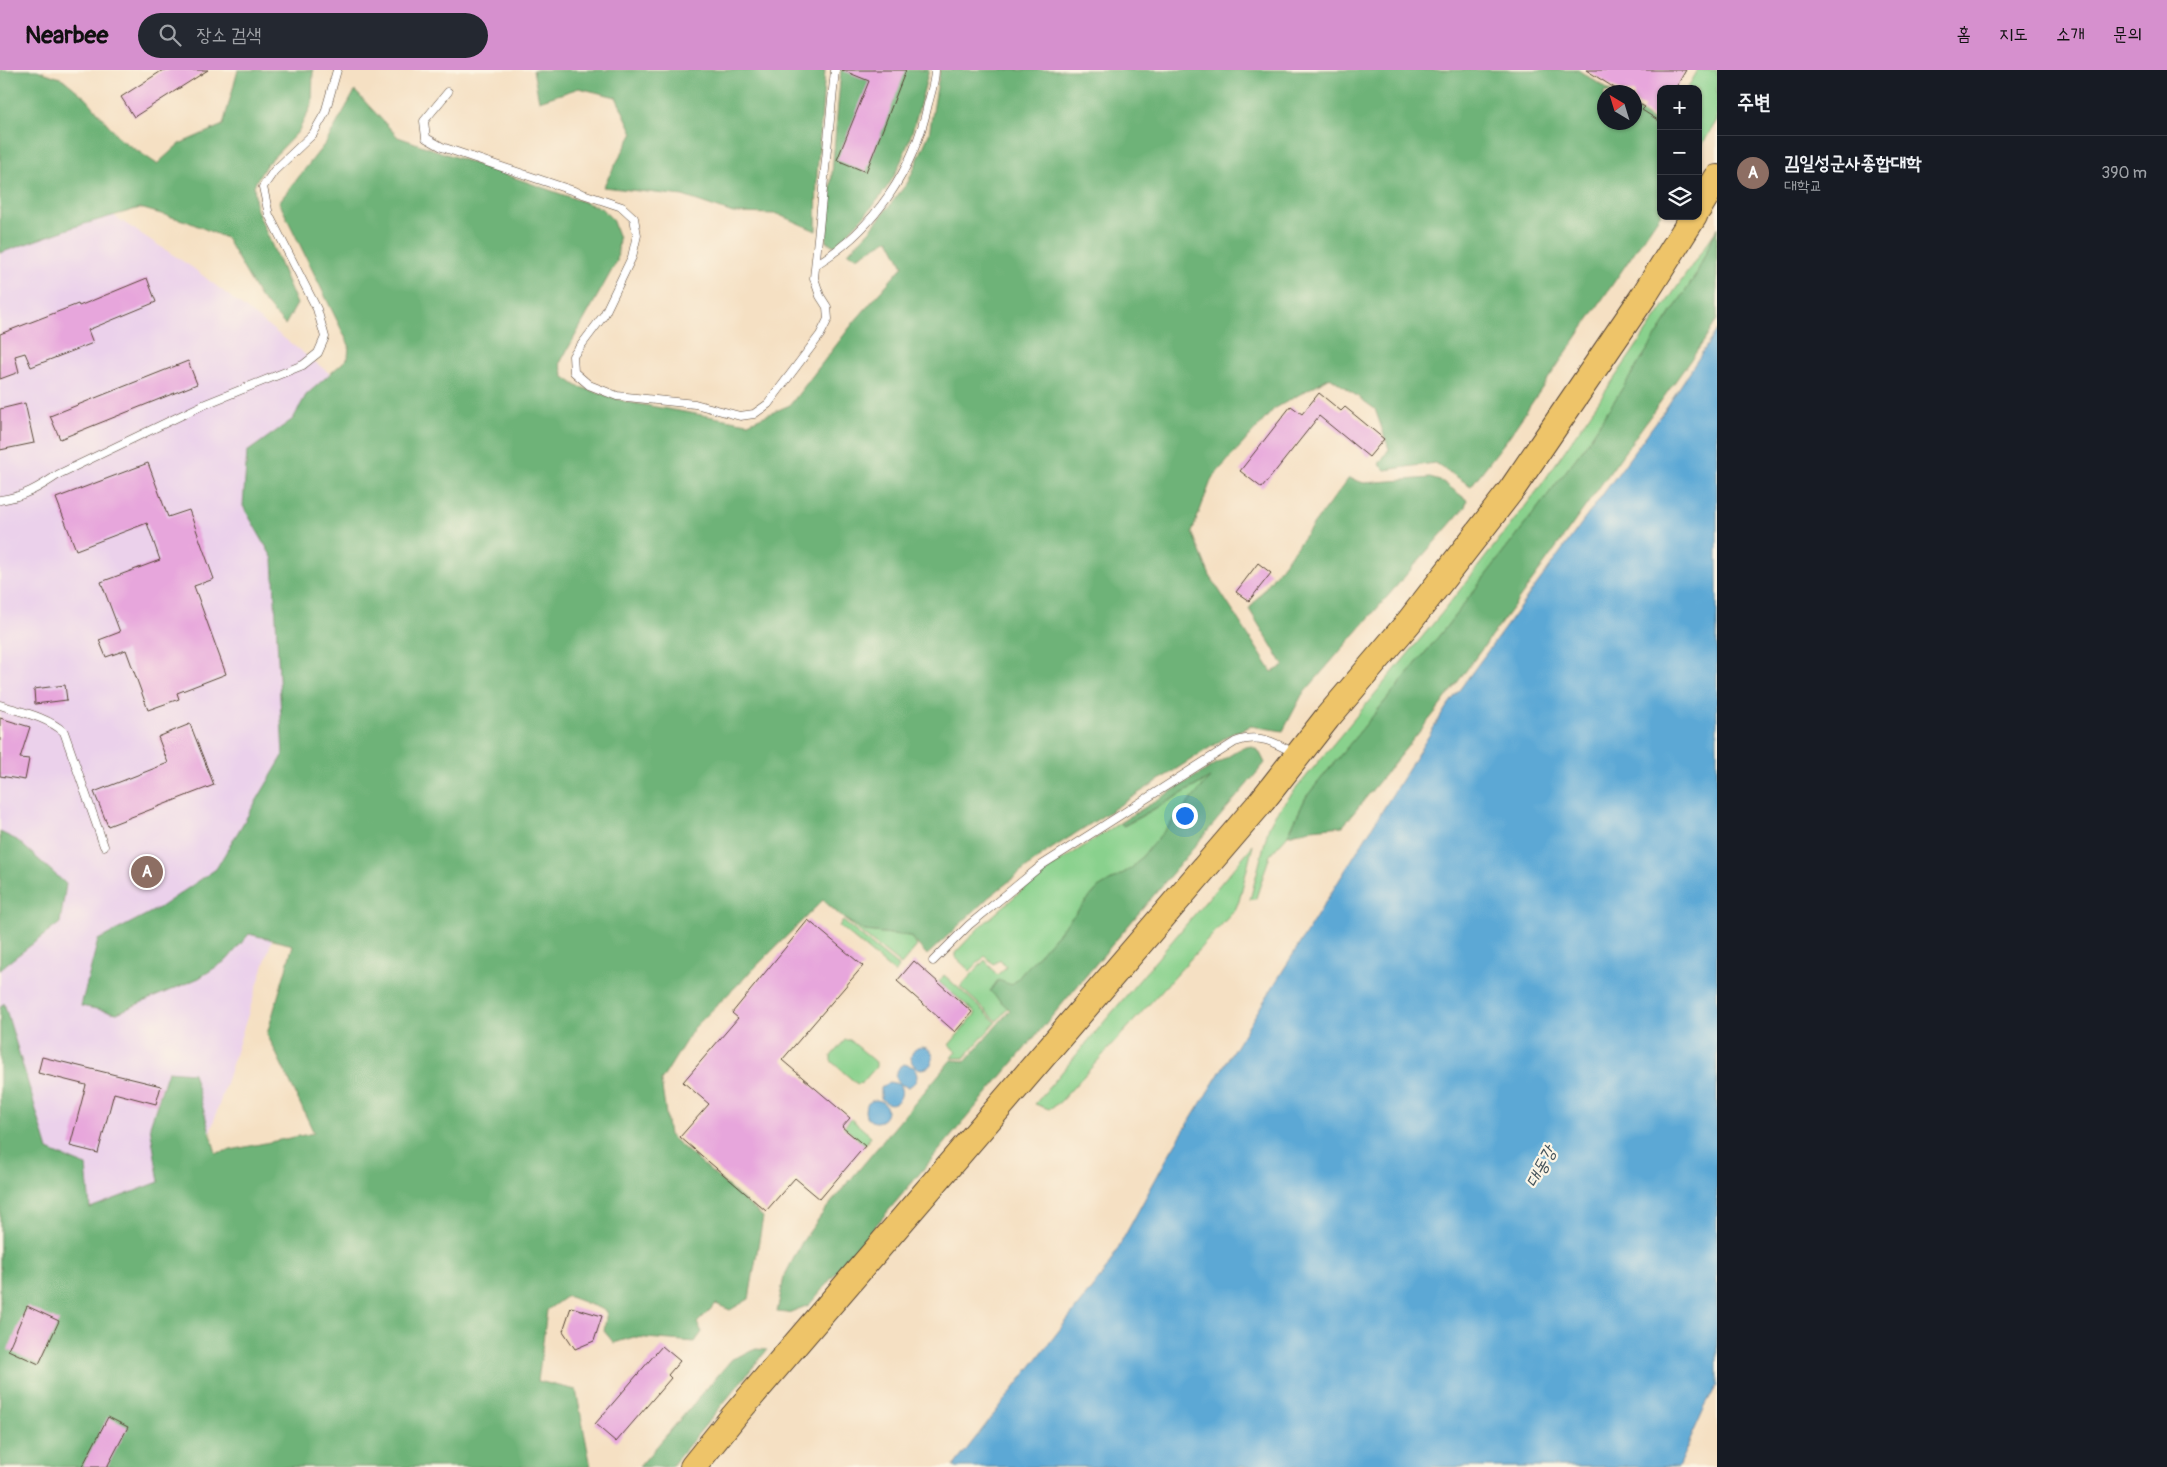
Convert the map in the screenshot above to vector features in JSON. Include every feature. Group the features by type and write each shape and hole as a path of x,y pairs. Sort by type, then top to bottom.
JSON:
{"highway":[{"path":"1702,203 1717,178"},
{"path":"693,1467 734,1416 1113,977 1262,801 1327,718 1409,622 1512,489 1643,297 1691,220"}],"lane":[{"path":"0,500 13,498 38,489 59,474 203,405 303,366 318,353 325,337 318,309 268,215 263,187 274,172 313,134 325,113 337,70"},
{"path":"448,92 424,121 426,138 442,148 622,207 634,218 637,235 632,257 604,315 573,356 574,372 589,385 617,396 694,404 740,416 754,414 768,404 820,335 828,319 827,306 820,296 814,278 817,264 836,70"},
{"path":"817,264 838,251 866,225 901,178 922,130 935,70"},
{"path":"0,705 41,719 64,732 104,846"},
{"path":"933,961 969,925 1042,865 1235,742 1255,737 1271,741 1298,756"}],"shaded area":[{"path":"0,141 193,268 464,477 325,774 210,1133 118,1284 60,1467 0,1467"}],"green space":[{"path":"0,70 37,70 63,79 87,99 120,139 157,164 179,144 223,125 238,70 313,70 312,104 298,132 266,165 254,185 256,208 297,304 285,325 260,297 226,238 186,221 140,208 74,227 0,253"},
{"path":"533,70 825,70 817,173 816,231 777,214 733,213 683,196 603,187 633,133 616,97 579,88 539,101"},
{"path":"841,70 929,70 911,135 902,160 891,182 877,201 835,246 826,242"},
{"path":"940,70 1578,70 1601,85 1597,85 1597,130 1642,130 1642,113 1657,123 1657,219 1508,438 1471,486 1435,463 1385,470 1379,464 1389,449 1375,409 1330,377 1274,409 1212,478 1192,532 1210,576 1272,672 1284,666 1249,609 1349,478 1364,483 1430,478 1443,482 1467,500 1465,507 1302,695 1283,731 1251,726 1231,734 1048,851 989,897 927,955 910,936 865,931 844,919 823,900 694,1028 661,1081 669,1135 763,1217 749,1299 730,1310 716,1304 697,1323 702,1332 695,1342 634,1337 614,1343 604,1331 607,1311 567,1296 547,1310 538,1381 576,1390 591,1467 0,1467 0,1008 4,1003 48,1150 86,1166 90,1208 159,1182 150,1126 168,1071 193,1073 216,1153 314,1133 267,1034 293,945 249,934 227,960 199,978 117,1013 81,1006 98,940 159,908 216,869 283,756 273,559 243,506 247,452 293,419 306,395 348,358 349,345 279,202 327,141 355,91 398,137 601,208 612,219 619,238 617,261 560,363 564,377 577,386 627,402 748,423 790,405 854,322 903,266 889,239 857,257 848,253 871,229 908,182 929,134"},
{"path":"1698,70 1717,70 1717,120 1702,145 1702,85 1689,85"},
{"path":"1717,228 1717,320 1704,341 1437,710 1343,826 1311,829 1288,835 1306,797 1443,631 1583,449 1696,275"},
{"path":"1717,229 1696,275 1583,449 1443,631 1306,797 1288,835 1270,855 1256,898 1250,900 1269,826 1276,813 1442,613 1537,491"},
{"path":"1251,746 1259,751 1265,763 809,1305 788,1313 777,1312 784,1277 802,1242 825,1210 951,1060 966,1061 1010,1010 990,991 998,980 1012,985 1098,888 1132,868 1210,778 1123,826 1121,822 1242,748"},
{"path":"1212,777 1132,868 1098,888 1012,985 990,991 1008,1008 997,1021 960,987 985,960 997,975 1006,967 1000,959 994,964 985,956 970,971 955,957 955,953 979,928 1038,876 1121,822 1124,826"},
{"path":"0,832 17,840 66,884 60,923 5,965 0,971"},
{"path":"1253,845 1235,910 1060,1102 1049,1109 1035,1104"},
{"path":"844,919 865,931 910,936 917,946 901,965"},
{"path":"843,921 899,967 895,973 839,926"},
{"path":"944,975 996,1022 964,1058 951,1058 956,1051 949,1045 976,1013 939,982"},
{"path":"845,1040 850,1040 876,1062 876,1067 862,1083 857,1084 831,1061 831,1056"},
{"path":"851,1119 871,1136 865,1145 844,1127"},
{"path":"756,1349 767,1350 671,1467 639,1467 732,1359"}],"water":[{"name":"대동강","path":"1717,330 1717,1385 1678,1467 953,1467 1106,1270 1171,1151 1446,708 1664,411"},
{"path":"922,1047 930,1050 933,1058 930,1066 922,1069 914,1066 911,1058 914,1050"},
{"path":"904,1064 914,1067 917,1073 916,1081 908,1087 899,1084 895,1075 900,1066"},
{"path":"889,1082 899,1084 901,1094 897,1102 889,1104 881,1098 881,1088"},
{"path":"876,1100 884,1103 887,1111 884,1119 876,1122 868,1119 865,1111 868,1103"}],"building":[{"path":"163,70 208,70 134,117 121,97"},
{"path":"842,70 906,70 866,172 837,160 869,81"},
{"path":"1586,70 1686,70 1677,85 1657,85 1657,119 1642,110 1645,107 1642,105 1642,85 1610,85"},
{"path":"147,278 156,302 88,330 93,343 31,367 25,353 15,356 19,372 0,379 0,334 78,304 79,306"},
{"path":"188,361 197,384 60,439 50,416"},
{"path":"1319,393 1341,411 1345,407 1384,439 1369,457 1319,416 1262,488 1240,471 1291,406 1302,414"},
{"path":"25,403 34,443 0,450 0,409"},
{"path":"148,463 168,517 189,510 214,579 194,586 226,674 177,693 179,699 148,710 126,650 106,657 99,640 120,632 101,582 160,560 147,523 76,550 56,498"},
{"path":"1258,563 1271,573 1249,601 1236,592"},
{"path":"65,685 67,700 35,704 34,689"},
{"path":"0,718 30,727 20,758 29,759 25,780 0,776"},
{"path":"190,724 214,785 108,826 94,792 168,763 158,737"},
{"path":"808,920 863,966 782,1060 850,1118 842,1127 865,1146 820,1199 795,1178 766,1211 680,1137 709,1104 683,1082 738,1018 732,1013"},
{"path":"914,961 972,1012 955,1032 897,981"},
{"path":"42,1057 161,1086 156,1104 114,1093 98,1153 70,1146 86,1085 38,1073"},
{"path":"27,1306 59,1321 39,1364 8,1350"},
{"path":"571,1307 602,1316 594,1341 575,1349 563,1331"},
{"path":"662,1346 680,1361 668,1375 671,1378 616,1442 595,1424"},
{"path":"108,1417 128,1427 107,1467 82,1467"}],"place":[{"name":"김일성군사종합대학","path":"147,872"}]}
